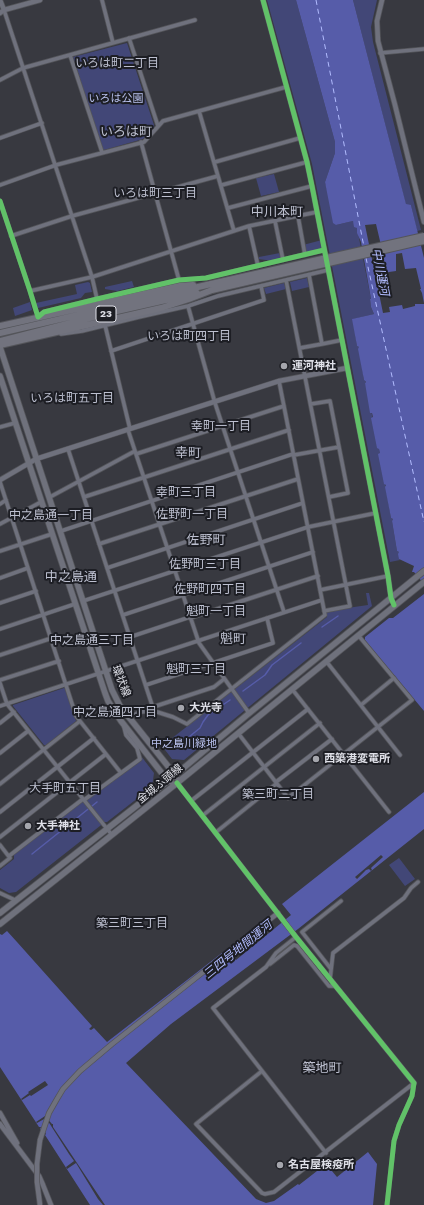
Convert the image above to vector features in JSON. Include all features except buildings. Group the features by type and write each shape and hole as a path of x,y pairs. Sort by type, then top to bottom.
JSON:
{"highway":[{"name":"23","path":"0,341 211,287 424,236"},
{"name":"23","path":"0,333 424,242"},
{"path":"0,326 180,286 211,287"},
{"path":"0,346 189,300 211,287"}],"main road":[{"name":"環状線","path":"0,346 116,698 175,775 177,783"},
{"name":"環状線","path":"0,376 108,701 121,721 168,781"},
{"name":"金城ふ頭線","path":"0,912 168,781 249,713 424,572"},
{"name":"金城ふ頭線","path":"0,924 177,783 424,582"},
{"path":"168,781 177,783"}],"street":[{"path":"0,0 2,12 56,165 92,277 97,299"},
{"path":"2,12 40,0"},
{"path":"102,0 113,43"},
{"path":"263,0 307,162 388,576 391,598 394,605"},
{"path":"382,0 376,26 380,53 395,105 424,222"},
{"path":"0,80 23,68 195,20"},
{"path":"129,38 158,126"},
{"path":"380,53 424,49"},
{"path":"70,55 102,152"},
{"path":"0,185 56,165 144,142 163,121 286,87"},
{"path":"199,111 222,185 234,231"},
{"path":"0,138 42,123"},
{"path":"214,162 300,138"},
{"path":"141,142 170,252 179,280"},
{"path":"222,185 307,162"},
{"path":"12,236 72,216 218,176"},
{"path":"228,208 312,186"},
{"path":"0,201 38,317 44,312 97,299 179,280 206,278 324,250"},
{"path":"30,291 92,277 249,226 317,212"},
{"path":"298,216 305,255"},
{"path":"275,221 283,260"},
{"path":"249,226 258,266"},
{"path":"44,335 82,331 188,306 218,296 328,270"},
{"path":"309,275 322,344"},
{"path":"286,280 350,606 324,611"},
{"path":"111,351 264,300 261,286"},
{"path":"188,306 215,402 284,612"},
{"path":"105,325 129,430 198,641 249,713"},
{"path":"300,348 342,340"},
{"path":"121,773 76,716 67,684 0,481 36,459 279,381 347,368"},
{"path":"130,718 139,712 154,711 173,717 187,724 325,615 279,381"},
{"path":"311,404 330,401 348,493 329,497"},
{"path":"50,497 78,481 136,453 284,406"},
{"path":"0,427 15,422"},
{"path":"84,497 289,430"},
{"path":"61,531 238,472 294,455 339,447"},
{"path":"68,449 154,711"},
{"path":"99,544 298,479"},
{"path":"0,504 6,500"},
{"path":"0,524 42,502"},
{"path":"107,568 303,503"},
{"path":"83,601 308,527 376,514"},
{"path":"0,551 52,534"},
{"path":"123,615 313,552"},
{"path":"0,578 28,568"},
{"path":"130,637 318,576"},
{"path":"320,590 388,576"},
{"path":"0,603 36,591"},
{"path":"0,706 322,600"},
{"path":"0,628 75,604"},
{"path":"267,618 273,643 280,650"},
{"path":"238,733 288,798 412,700 358,635"},
{"path":"0,655 52,638"},
{"path":"146,685 273,643"},
{"path":"59,661 0,681 7,704 112,835"},
{"path":"326,661 400,755"},
{"path":"361,705 394,678"},
{"path":"153,707 214,687 224,679"},
{"path":"292,688 389,812"},
{"path":"191,801 308,709"},
{"path":"0,723 14,712"},
{"path":"0,784 80,721"},
{"path":"0,866 10,858 9,856 140,759 137,748 126,735 121,721"},
{"path":"202,816 265,768 320,723"},
{"path":"0,753 28,731"},
{"path":"0,812 94,738"},
{"path":"215,832 332,738"},
{"path":"0,837 106,754"},
{"path":"177,783 296,937 414,1084 412,1096 399,1124 394,1141 387,1205"},
{"path":"0,845 9,856"},
{"path":"330,979 333,953 404,898 411,888 418,882"},
{"path":"0,893 15,900"},
{"path":"331,969 302,932 340,901"},
{"path":"40,1205 37,1182 37,1164 40,1140 49,1113 67,1085 95,1058 278,913"},
{"path":"266,967 276,954 296,937"},
{"path":"326,1152 213,1008 294,945 298,946 329,986 336,986"},
{"path":"262,1071 196,1124 264,1194 274,1192 414,1084"},
{"path":"0,1113 44,1185 51,1205"},
{"path":"0,1124 25,1156"}],"green space":[{"path":"267,0 296,0 335,142 335,153 325,182 336,225 353,221 357,228 371,299 371,307 374,314 353,319 357,346 359,347 364,380 380,453 391,518 393,519 392,521 397,551 399,552 400,560 390,562 312,164"},
{"path":"353,0 377,0 371,27 373,42 421,230 417,231 411,205 406,205"},
{"name":"いろは公園","path":"127,43 154,128 143,139 104,150 102,149 73,57"},
{"path":"274,174 279,192 261,196 256,178"},
{"path":"322,240 324,250 305,255 303,245"},
{"path":"280,253 281,260 274,261 258,259 259,257"},
{"path":"307,278 309,287 292,291 290,282"},
{"path":"132,281 134,287 117,291 105,289 105,287"},
{"path":"88,282 90,283 92,292 85,293 81,298 38,308 36,303 77,294 75,285"},
{"path":"284,283 286,289 266,294 264,288"},
{"path":"30,302 32,310 15,316 13,308"},
{"name":"中之島川緑地","path":"366,593 369,593 372,606 184,760 172,759 162,746 327,617 327,611 368,605"},
{"path":"64,688 66,689 76,721 44,745 13,705"},
{"name":"中之島川緑地","path":"141,756 154,773 152,787 16,892 9,893 0,888 0,870 14,859 14,854 78,804 88,799 141,761"},
{"path":"399,858 415,879 405,886 389,865"}],"shaded area":[{"path":"296,0 353,0 406,204 411,205 424,258 424,303 416,268 405,269 402,253 396,254 396,271 382,273 384,258 376,224 365,225 383,313 390,312 389,307 402,305 403,309 415,306 415,304 424,304 424,584 414,572 412,572 414,566 399,559 399,552 397,551 392,521 393,519 391,518 385,487 386,485 384,484 378,454 380,453 379,449 377,448 371,418 373,417 372,413 370,413 366,382 364,380 358,349 359,347 357,346 352,319 374,314 371,307 371,299 361,242 357,233 357,228 354,227 353,221 336,225 333,223 325,182 335,153 335,142"},
{"path":"424,594 424,711 365,640 365,637 389,618 393,618"},
{"path":"424,792 424,829 298,929 171,1024 126,1063 256,1199 266,1203 274,1201 298,1184 299,1185 326,1164 337,1177 368,1152 377,1164 373,1205 90,1205 45,1135 45,1132 43,1133 40,1129 41,1127 39,1127 0,1067 0,934 2,935 7,931 92,1026 89,1029 91,1030 94,1028 107,1042 227,949 236,960 291,915 282,904"}],"pier":[{"path":"381,855 383,857 371,868 371,871 369,869 366,870 357,879 355,877"},
{"path":"45,1081 48,1085 31,1096 30,1095 22,1100 21,1099 29,1093 28,1092"},
{"path":"45,1116 53,1124 53,1127 105,1205 103,1205 98,1199 76,1163 67,1169 66,1167 74,1161 46,1118 37,1123 36,1122"}],"waterway":[{"path":"322,627 338,616"},
{"path":"243,691 265,675 272,665 301,643"},
{"path":"168,747 179,745 200,728 208,715 230,700"},
{"path":"32,854 97,802"}],"ferry route":[{"path":"316,0 364,247"},
{"path":"366,258 424,522"}],"cycle path":[{"path":"263,0 307,162 388,576 391,598 394,605"},
{"path":"0,201 38,317 44,312 97,299 179,280 206,278 324,250"},
{"path":"177,783 296,937 414,1083 412,1096 399,1125 394,1141 387,1205"}],"place":[{"name":"運河神社","path":"284,366"},
{"name":"大光寺","path":"181,708"},
{"name":"西築港変電所","path":"316,759"},
{"name":"大手神社","path":"28,826"},
{"name":"名古屋検疫所","path":"280,1165"}],"district":[{"name":"いろは町二丁目","path":"117,63"},
{"name":"いろは町","path":"126,132"},
{"name":"いろは町三丁目","path":"155,193"},
{"name":"中川本町","path":"277,212"},
{"name":"いろは町四丁目","path":"189,336"},
{"name":"いろは町五丁目","path":"72,398"},
{"name":"幸町一丁目","path":"221,426"},
{"name":"幸町","path":"188,453"},
{"name":"幸町三丁目","path":"186,492"},
{"name":"佐野町一丁目","path":"192,514"},
{"name":"中之島通一丁目","path":"51,515"},
{"name":"佐野町","path":"206,540"},
{"name":"佐野町三丁目","path":"205,564"},
{"name":"中之島通","path":"71,577"},
{"name":"佐野町四丁目","path":"210,589"},
{"name":"魁町一丁目","path":"216,611"},
{"name":"魁町","path":"233,639"},
{"name":"中之島通三丁目","path":"92,640"},
{"name":"魁町三丁目","path":"196,669"},
{"name":"中之島通四丁目","path":"115,712"},
{"name":"大手町五丁目","path":"65,788"},
{"name":"築三町二丁目","path":"278,794"},
{"name":"築三町三丁目","path":"132,923"},
{"name":"築地町","path":"322,1068"}],"water label":[{"name":"中川運河","path":"380,272"},
{"name":"三四号地間運河","path":"238,950"}]}
